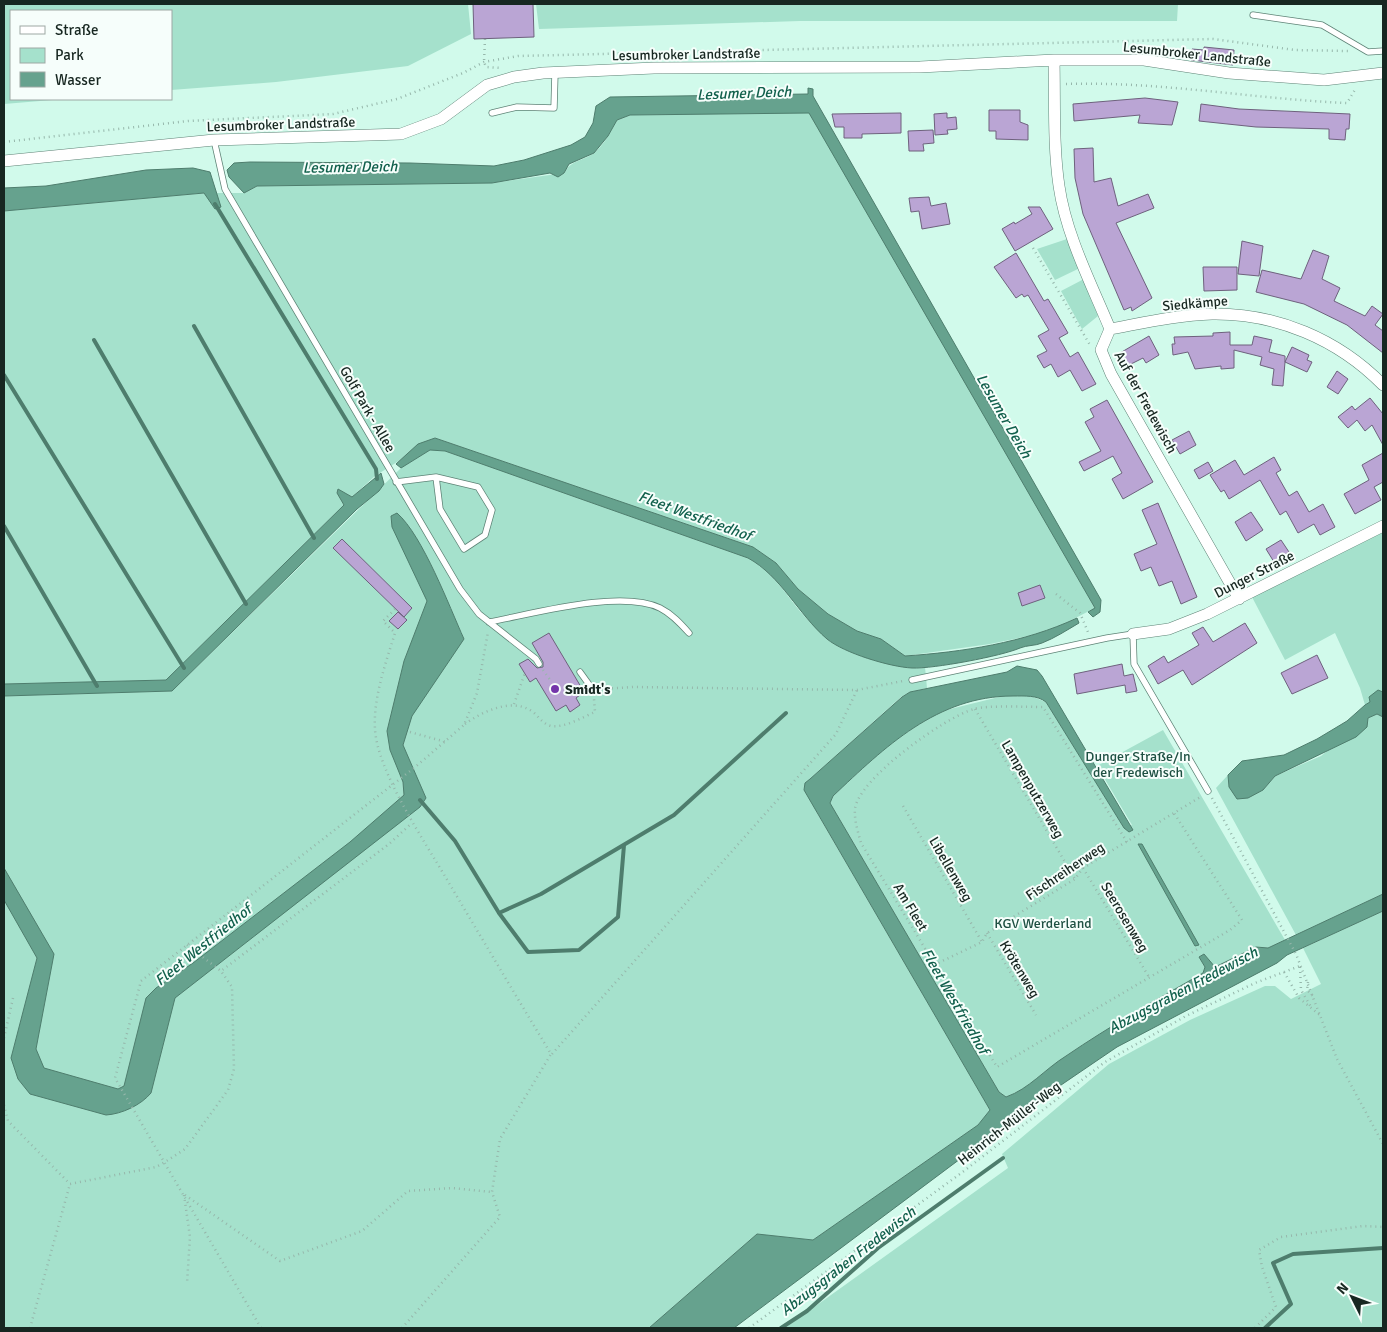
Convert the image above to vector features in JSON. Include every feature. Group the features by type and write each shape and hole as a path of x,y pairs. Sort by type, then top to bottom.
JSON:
{"street":[{"name":"Lesumbroker Landstraße","path":"4,161 214,140 401,134 441,120 487,85 514,77 555,73 654,68 920,67 1054,60 1144,60 1229,73 1324,80 1383,73"},
{"path":"1054,60 1059,187 1071,233 1110,329"},
{"name":"Siedkämpe","path":"1110,329 1210,314 1270,320 1303,331 1332,344 1368,371 1383,385"},
{"name":"Auf der Fredewisch","path":"1110,329 1101,350 1112,374 1239,599"},
{"name":"Dunger Straße","path":"1133,634 1169,629 1239,599 1383,526"}],"lane":[{"path":"1253,15 1322,25 1368,52 1383,51"},
{"path":"492,113 517,107 554,108 555,73"},
{"name":"Golf Park - Allee","path":"214,140 225,190 460,589 478,614 536,659 539,664"},
{"path":"396,482 436,477 478,486 492,510 485,535 464,548 440,509 436,477"},
{"path":"489,622 624,600 660,608 679,622 689,633"},
{"path":"912,680 1090,641 1133,634 1134,664 1208,792"},
{"path":"580,672 593,690"}],"path":[{"path":"485,39 484,62 486,67 503,68"},
{"path":"1054,84 1102,83 1292,101 1347,103 1365,76"},
{"path":"1033,248 1092,349 1101,350"},
{"path":"1056,594 1080,612 1086,622 1090,641"},
{"path":"395,609 383,621 395,633 383,668 374,729 393,784 412,823 551,1054"},
{"path":"464,725 476,694 489,622"},
{"path":"514,704 525,673"},
{"path":"261,1328 115,1078 141,981 414,768 476,717 514,704 527,708 548,725 558,726 595,712 593,690 633,686 856,690 912,680"},
{"path":"402,1328 500,1217 492,1192 500,1139 551,1054 836,734 856,690"},
{"name":"Am Fleet","path":"1127,842 1043,707 975,709 921,737 865,786 855,808 856,829 861,843 997,1068 1230,930 1242,920 1174,814"},
{"name":"Lampenputzerweg","path":"975,709 1075,879"},
{"path":"410,732 446,742"},
{"path":"1208,792 1296,954 1338,1059 1383,1144"},
{"name":"Fischreiherweg","path":"982,942 987,933 1075,879 1083,868 1208,792"},
{"name":"Libellenweg","path":"903,806 982,942"},
{"path":"219,969 389,844 412,823"},
{"name":"Seerosenweg","path":"1083,868 1149,977"},
{"name":"Krötenweg","path":"987,933 1036,1016"},
{"path":"934,965 982,942"},
{"path":"70,1184 156,1167 165,1162 184,1149 228,1090 234,1069 232,987 219,969 187,945"},
{"path":"1300,966 1301,990 1312,1009"},
{"name":"Heinrich-Müller-Weg","path":"749,1328 956,1177 1105,1062 1186,1016 1254,983 1300,966"},
{"path":"1284,972 1299,998 1322,1017"},
{"path":"4,1038 13,998"},
{"path":"4,1105 8,1121 70,1184"},
{"path":"30,1328 70,1184"},
{"path":"184,1194 280,1261 362,1231 408,1191 452,1188 492,1192"},
{"path":"184,1194 190,1237 187,1283"},
{"path":"1255,1328 1276,1307 1258,1250 1281,1237 1363,1226 1383,1227"}],"green space":[{"path":"4,4 468,4 471,34 408,66 276,82 172,90 172,10 10,10 10,100 52,100 4,104"},
{"path":"536,4 1178,4 1177,21 800,21 539,29"},
{"path":"810,112 1095,608 1048,632 990,644 905,656 881,639 857,631 828,614 798,589 776,563 753,547 435,438 375,476 352,497 338,489 337,493 344,505 166,680 4,684 4,211 205,193 244,193 257,186 492,183 564,173 570,166 598,150 617,120 630,115"},
{"path":"1067,239 1080,268 1055,280 1037,249"},
{"path":"1084,279 1098,316 1082,329 1061,291"},
{"path":"430,450 445,451 748,558 770,574 799,610 828,638 848,650 872,658 906,666 925,667 927,688 910,692 901,697 810,779 817,813 990,1110 978,1125 813,1240 757,1234 649,1328 4,1328 4,696 172,691 401,468"},
{"path":"1383,529 1383,692 1378,690 1371,702 1365,705 1360,688 1335,633 1285,660 1252,597"},
{"name":"KGV Werderland","path":"1003,696 1031,696 1046,702 1124,828 1132,825 1097,766 1163,730 1285,940 1268,948 1256,947 1214,967 1204,954 1199,957 1205,967 1203,973 1102,1033 1069,1054 1031,1083 1006,1097 999,1092 830,803 833,796 886,746 938,712"},
{"path":"1377,714 1383,717 1383,894 1296,935 1216,788 1228,775 1229,787 1263,790 1275,776 1321,756 1368,718"},
{"path":"1383,911 1383,1328 785,1328 1008,1168 1002,1154 1109,1064 1190,1020 1265,986 1275,986 1291,999 1321,984 1303,948"}],"water":[{"name":"Lesumer Deich","path":"808,88 813,89 813,96 1101,600 1100,612 1093,617 1088,612 1095,608 809,113 630,115 617,120 608,136 594,153 569,164 564,173 558,177 550,173 492,183 257,186 244,193 229,177 227,170 234,163 250,162 410,163 494,166 524,160 571,145 585,137 593,123 596,106 610,97 808,94"},
{"path":"193,168 210,172 221,207 215,209 204,193 4,211 4,188 46,186 146,170"},
{"path":"435,438 753,547 776,563 798,589 828,614 857,631 881,639 905,656 993,645 1036,634 1077,618 1079,623 1047,641 998,655 922,668 903,667 880,662 844,649 827,639 780,585 760,566 748,558 445,451 430,450 401,468 396,464 418,444"},
{"path":"381,473 384,484 379,491 357,509 172,691 4,696 4,684 166,680 344,505 337,493 338,489 352,497"},
{"path":"397,513 407,524 426,554 464,639 412,716 403,745 426,798 420,807 175,998 151,1093 137,1105 125,1111 106,1115 30,1094 18,1079 11,1058 37,958 4,900 4,868 54,954 36,1049 44,1068 118,1089 124,1086 146,998 156,988 193,963 350,842 404,795 403,782 390,750 387,731 404,661 427,601 392,527 391,516"},
{"path":"1017,666 1037,670 1042,676 1133,830 1129,832 1124,828 1046,702 1031,696 986,698 960,705 936,715 914,728 872,760 833,796 830,803 999,1092 1006,1097 1030,1084 1058,1061 1099,1034 1203,973 1205,967 1199,957 1204,954 1215,967 1256,947 1268,948 1383,894 1383,911 1287,955 1277,963 1117,1047 1039,1100 734,1328 649,1328 757,1234 813,1240 978,1125 990,1110 804,790 805,783 910,692 1007,672"},
{"path":"1378,690 1383,692 1383,717 1377,714 1368,718 1367,727 1356,737 1275,776 1263,790 1248,798 1237,799 1229,787 1228,775 1242,761 1284,755 1317,739 1347,721 1370,702 1369,697"},
{"path":"1138,844 1142,844 1199,945 1195,946"}],"building":[{"path":"473,4 533,4 534,37 474,39"},
{"path":"1204,47 1234,50 1233,65 1191,60 1192,49 1204,50"},
{"path":"1145,98 1178,102 1172,125 1138,123 1140,115 1074,121 1073,104"},
{"path":"1201,104 1239,109 1350,114 1349,129 1346,129 1345,140 1329,139 1329,129 1256,127 1199,121"},
{"path":"989,110 1020,110 1020,122 1028,125 1028,140 996,139 996,131 989,131"},
{"path":"901,113 901,133 862,134 862,138 844,138 844,127 835,127 832,114"},
{"path":"947,113 947,118 956,117 957,129 947,130 948,134 935,135 934,114"},
{"path":"933,130 934,143 923,144 924,151 909,151 908,131"},
{"path":"1093,148 1094,182 1111,178 1118,206 1148,194 1154,208 1116,223 1152,298 1132,311 1131,307 1124,310 1083,214 1075,178 1074,149"},
{"path":"929,197 931,206 946,203 950,224 922,229 919,211 911,212 909,198"},
{"path":"1028,207 1040,207 1053,229 1015,251 1002,229 1032,214"},
{"path":"1242,241 1263,246 1259,276 1238,274"},
{"path":"1313,250 1329,256 1322,279 1340,288 1334,301 1365,316 1372,306 1383,314 1375,325 1383,331 1383,353 1347,325 1304,304 1256,292 1262,270 1301,279"},
{"path":"1016,253 1044,301 1048,299 1068,333 1059,338 1070,357 1078,352 1096,384 1082,391 1070,370 1058,377 1051,364 1044,368 1037,356 1047,351 1038,336 1049,330 1028,295 1024,297 1022,294 1016,298 994,267"},
{"path":"1203,267 1237,267 1237,290 1204,291"},
{"path":"1230,332 1230,345 1252,345 1254,336 1272,340 1269,352 1285,356 1283,386 1272,385 1274,369 1260,365 1262,357 1234,350 1234,368 1221,369 1221,366 1195,369 1188,352 1173,355 1172,344 1175,344 1174,337 1213,336 1213,333"},
{"path":"1149,336 1159,355 1146,363 1143,358 1127,366 1120,353"},
{"path":"1292,347 1309,355 1307,360 1312,362 1307,372 1285,362"},
{"path":"1337,371 1348,379 1338,394 1327,387"},
{"path":"1370,398 1383,414 1383,445 1372,425 1365,431 1357,420 1348,428 1338,417 1352,406 1355,410"},
{"path":"1107,400 1153,482 1123,499 1112,479 1122,473 1113,456 1084,471 1079,462 1101,451 1085,422 1094,417 1090,409"},
{"path":"1189,431 1196,445 1180,454 1172,440"},
{"path":"1383,453 1383,482 1374,487 1381,500 1355,514 1344,494 1369,480 1362,465"},
{"path":"1274,457 1281,470 1276,473 1289,496 1297,491 1309,512 1323,504 1335,527 1320,535 1314,524 1298,533 1286,511 1280,515 1260,480 1229,499 1224,490 1221,492 1210,475 1235,460 1244,475"},
{"path":"1208,462 1213,471 1199,479 1194,470"},
{"path":"1158,503 1197,597 1181,604 1172,581 1159,586 1151,567 1141,571 1134,554 1157,544 1142,510"},
{"path":"1251,512 1263,530 1246,541 1235,522"},
{"path":"342,539 412,608 404,617 333,548"},
{"path":"1281,540 1289,552 1274,562 1266,549"},
{"path":"1040,585 1045,598 1022,606 1018,593"},
{"path":"398,612 407,620 398,629 389,621"},
{"path":"1245,623 1257,643 1192,685 1183,670 1158,684 1148,666 1164,656 1168,663 1199,645 1192,633 1203,627 1213,642"},
{"path":"549,633 584,692 576,698 580,705 570,712 566,705 556,711 536,678 530,682 519,664 528,659 537,668 543,667 543,662 532,643"},
{"path":"1317,655 1328,678 1292,694 1281,673"},
{"path":"1122,664 1124,676 1133,674 1137,691 1126,693 1125,685 1077,694 1074,674"}],"waterway":[{"path":"215,204 376,469 377,479"},
{"path":"194,326 314,538"},
{"path":"94,340 246,604"},
{"path":"4,375 184,668"},
{"path":"4,526 97,686"},
{"name":"Fleet Westfriedhof","path":"420,800 455,841 499,913 541,894 674,815 786,713"},
{"name":"Fleet Westfriedhof","path":"499,913 528,952 579,950 618,917 624,845"},
{"name":"Abzugsgraben Fredewisch","path":"781,1328 807,1311 878,1248 1003,1158"},
{"path":"1265,1328 1291,1304 1273,1263 1293,1254 1383,1248"}],"place":[{"name":"Smidt's","path":"555,689"}],"park label":[{"name":"Dunger Straße/In der Fredewisch","path":"1138,764"}]}
